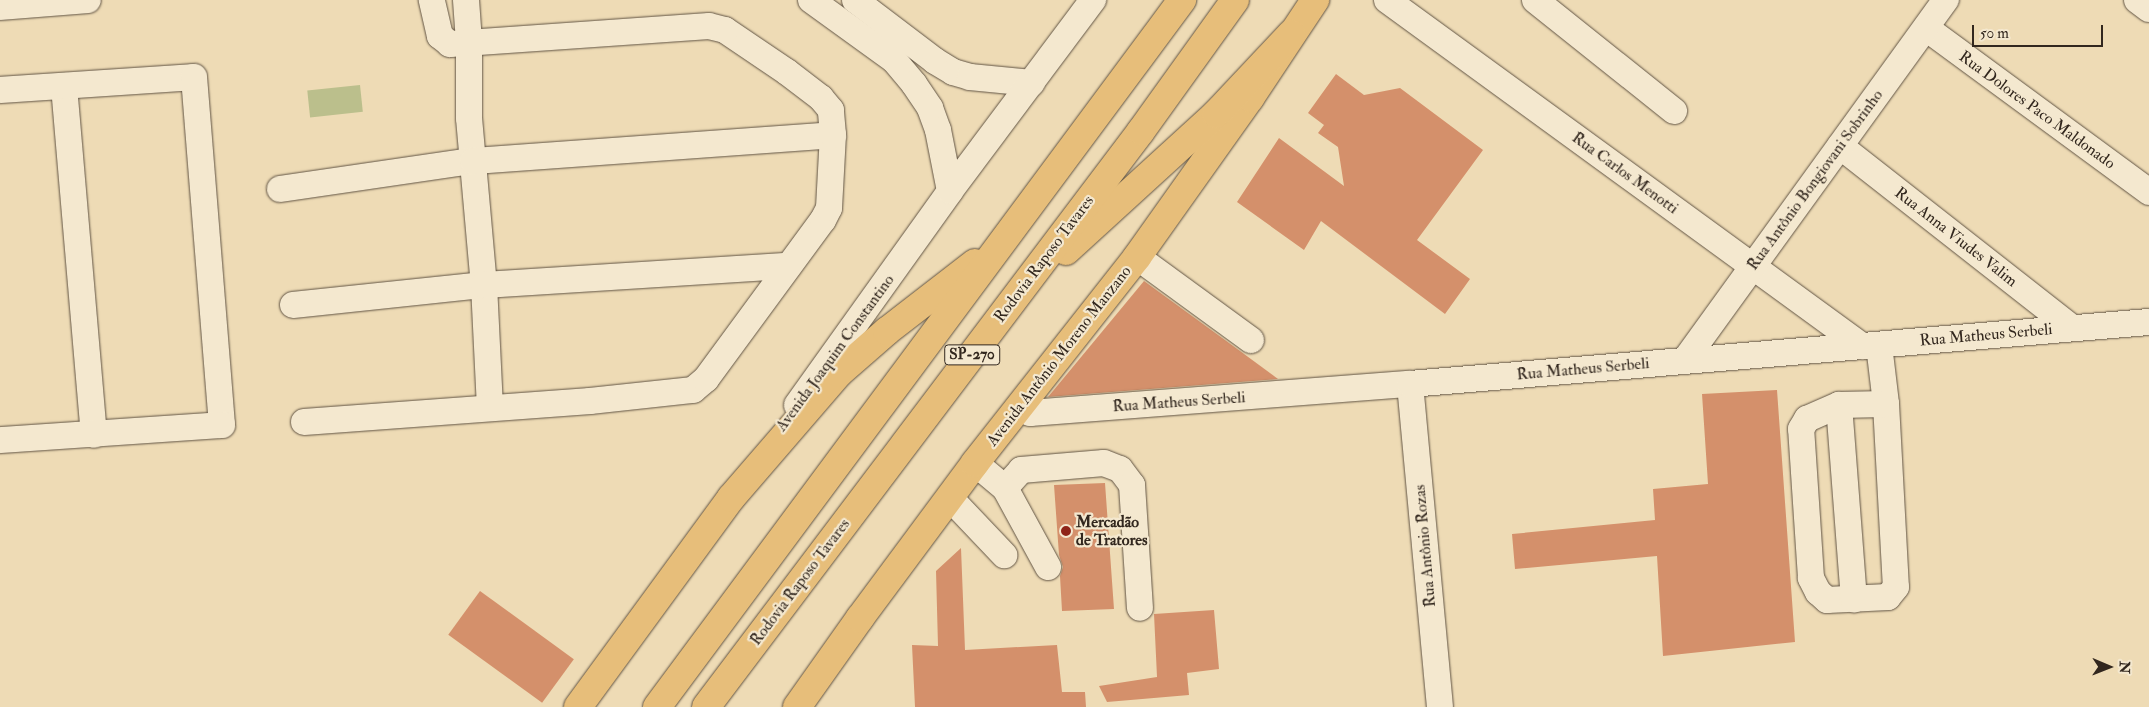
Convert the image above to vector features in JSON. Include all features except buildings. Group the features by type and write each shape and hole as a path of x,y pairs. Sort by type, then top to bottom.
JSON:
{"main road":[{"path":"1154,37 1175,0"},
{"name":"SP-270","path":"657,707 1182,0"},
{"name":"Rodovia Raposo Tavares","path":"706,707 1141,131 1235,0"},
{"name":"Avenida Antônio Moreno Manzano","path":"797,707 860,618 975,463 1137,257 1250,98 1291,34 1316,0"},
{"path":"922,422 1069,247 1216,114 1291,34"},
{"path":"731,498 839,373 887,331 1002,242"},
{"name":"Avenida Joaquim Constantino","path":"578,707 731,498"}],"street":[{"path":"0,7 88,0"},
{"path":"304,422 641,397 693,390 706,379 823,220 829,208 833,135 831,110 827,104 787,72 719,27 450,44 440,36 432,0"},
{"path":"466,0 470,42 469,118 484,285 490,408"},
{"path":"811,0 894,60 914,84 930,108 938,130 950,191"},
{"path":"855,0 935,61 953,72 970,76 1032,83"},
{"name":"Avenida Joaquim Constantino","path":"731,498 950,191 1093,0"},
{"name":"Rua Carlos Menotti","path":"1387,0 1752,266 1871,345"},
{"path":"1536,0 1674,111"},
{"name":"Rua Antônio Bongiovani Sobrinho","path":"1685,360 1946,0"},
{"path":"2137,0 2149,9"},
{"name":"Rua Dolores Paco Maldonado","path":"1926,28 2149,192"},
{"path":"0,90 194,77 222,425 94,436 0,440"},
{"path":"64,86 94,436"},
{"path":"280,189 473,161 833,135"},
{"name":"Rua Anna Viudes Valim","path":"1840,146 2072,328"},
{"path":"1137,257 1251,340"},
{"path":"293,305 484,285 788,266"},
{"name":"Rua Matheus Serbeli","path":"1018,408 1030,414 2149,322"},
{"path":"1871,345 1886,404 1896,587 1888,596 1827,600 1818,592 1811,578 1800,428 1807,419 1839,405 1886,404"},
{"name":"Rua Antônio Rozas","path":"1410,384 1440,707"},
{"path":"1839,405 1854,599"},
{"path":"975,463 1006,488 1048,567"},
{"path":"1006,488 1020,470 1104,463 1120,469 1132,485 1140,608"},
{"path":"950,498 1004,555"}],"green space":[{"path":"360,85 363,112 310,117 307,91"}],"place":[{"name":"Mercadão de Tratores","path":"1066,531"}]}
